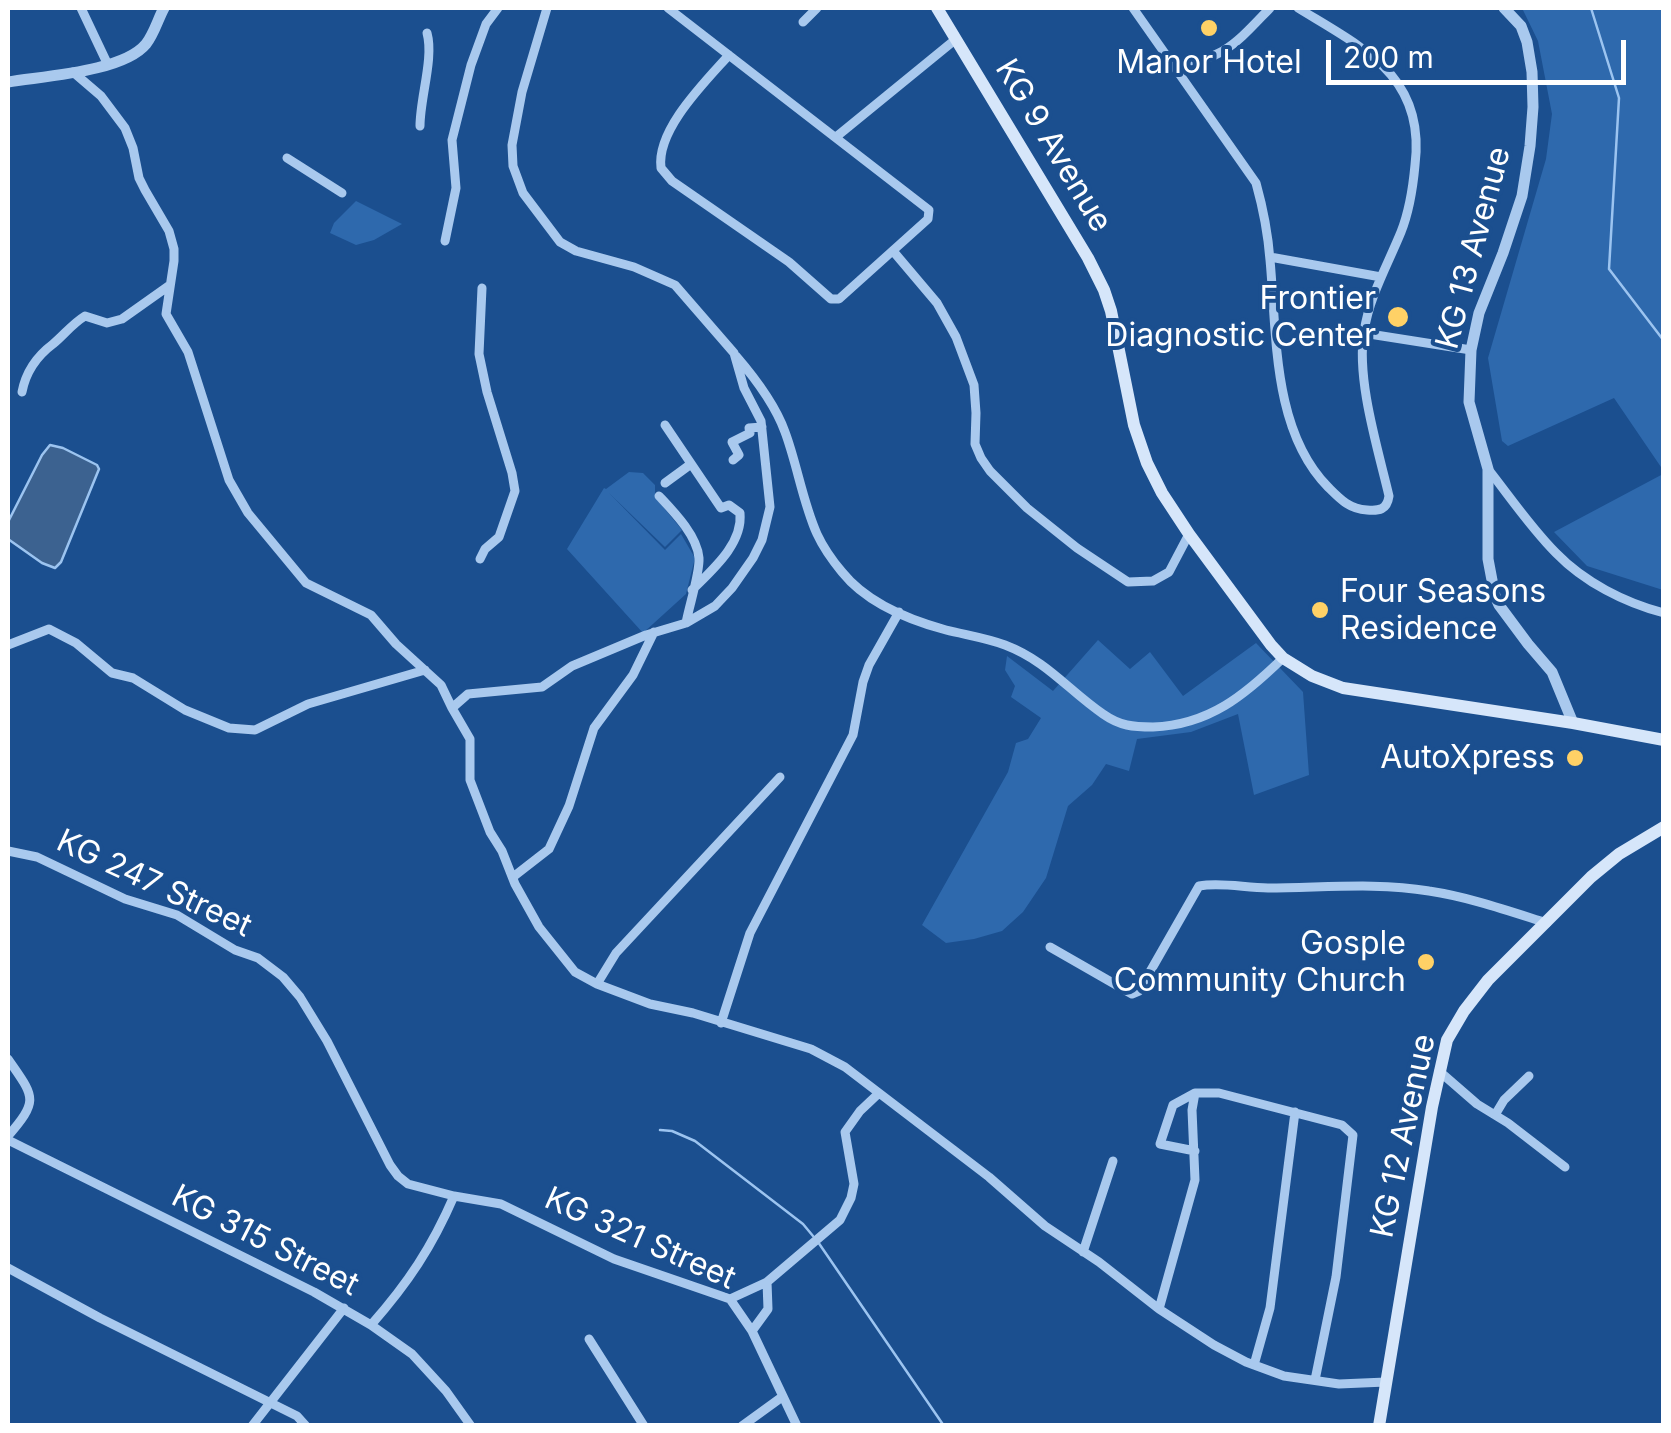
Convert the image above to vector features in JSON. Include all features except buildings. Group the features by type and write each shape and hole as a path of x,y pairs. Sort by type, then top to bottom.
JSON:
{"main road":[{"name":"KG 9 Avenue","path":"937,8 1104,290 1134,425 1162,493 1253,622 1284,658 1312,676 1343,688 1664,740"},
{"name":"KG 12 Avenue","path":"1379,1426 1447,1040 1488,980 1605,866 1664,827"}],"street":[{"path":"81,8 108,66"},
{"path":"8,82 108,66 146,44 164,8"},
{"path":"445,241 456,188 452,140 471,66 486,24 498,8"},
{"path":"548,8 522,92 512,145 513,166 523,193 560,242 675,284 734,353 784,428 816,532 854,587 865,596 942,629 994,641 1034,657 1100,712 1131,727 1188,724 1211,715 1252,689 1284,658"},
{"path":"668,8 729,54 929,210 928,219 839,298 831,299 789,262 665,175 660,163 664,142 696,93 729,54"},
{"path":"803,22 816,8"},
{"path":"1133,8 1256,184 1270,257 1278,360 1293,432 1301,451 1316,474 1347,505 1383,509 1390,496 1363,374 1363,333 1403,226 1417,150 1415,119 1408,97 1372,56 1298,8"},
{"path":"1170,60 1187,62 1220,54 1270,8"},
{"name":"KG 13 Avenue","path":"1504,8 1520,26 1527,42 1533,107 1530,146 1522,196 1479,313 1471,350 1469,402 1488,468 1488,558 1495,596 1552,672 1574,723"},
{"path":"420,126 430,46 427,33"},
{"path":"836,137 956,39"},
{"path":"73,72 101,96 125,128 134,148 139,178 170,231 174,249 166,314 188,352 229,480 248,513 306,583 371,615 441,685 470,739 470,780 490,832 524,903 574,972 650,1004 812,1049 859,1076 1045,1226 1159,1309 1254,1365 1284,1376 1339,1384 1386,1382"},
{"path":"287,158 342,193"},
{"path":"893,250 937,304 956,337 974,386 974,444 981,458 1027,508 1128,582 1152,581 1168,572 1190,534"},
{"path":"1270,257 1382,277"},
{"path":"22,392 24,377 43,349 75,322 85,316 107,323 122,319 170,284"},
{"path":"480,559 499,537 514,492 479,354 482,288"},
{"path":"1363,333 1471,350"},
{"path":"452,708 468,694 542,686 572,666 686,622 714,606 732,588 754,558 770,507 762,427 744,388 734,353"},
{"path":"665,425 721,508 730,505 740,513 733,543 692,590"},
{"path":"733,460 739,455 732,442 750,433 749,428 762,427"},
{"path":"664,484 691,464"},
{"path":"1488,468 1572,568 1602,588 1664,613"},
{"path":"659,496 681,522 699,556 686,622"},
{"path":"721,1023 750,933 853,735 870,665 899,612"},
{"path":"8,645 49,629 76,643 112,673 132,678 185,710 230,728 256,730 308,704 424,670"},
{"path":"513,877 549,849 569,806 594,728 632,675 654,632"},
{"path":"598,984 616,953 780,776"},
{"name":"KG 247 Street","path":"8,850 37,857 111,893 177,915 235,950 268,964 314,1017 398,1176 408,1184 454,1196"},
{"path":"1050,947 1132,994 1139,991 1199,886 1214,883 1247,888 1428,891 1548,923"},
{"path":"8,1060 30,1094 28,1113 8,1138"},
{"path":"1440,1071 1476,1104 1564,1167"},
{"path":"1495,1116 1504,1100 1529,1076"},
{"path":"1195,1152 1160,1144 1173,1105 1195,1092 1218,1093 1295,1112 1342,1125 1353,1134 1336,1276 1316,1380"},
{"path":"1159,1309 1195,1180 1195,1092"},
{"path":"730,1299 767,1282 840,1220 854,1184 845,1132 878,1094"},
{"path":"1254,1365 1270,1308 1295,1112"},
{"name":"KG 315 Street","path":"8,1138 371,1324 412,1354 471,1426"},
{"path":"1084,1252 1113,1160"},
{"path":"371,1324 403,1289 437,1235 454,1196"},
{"name":"KG 321 Street","path":"454,1196 501,1204 614,1259 730,1299 752,1331 798,1426"},
{"path":"8,1268 297,1416 306,1426"},
{"path":"752,1331 768,1309 767,1282"},
{"path":"252,1426 344,1308"},
{"path":"590,1338 644,1426"},
{"path":"742,1426 782,1397"}],"shaded area":[{"path":"1522,8 1663,8 1663,470 1614,398 1508,446 1502,441 1488,358 1546,159 1552,114 1538,41"},
{"path":"356,201 402,224 356,245 330,233 334,223"},
{"path":"50,445 63,448 99,469 61,562 55,568 8,539 8,522"},
{"path":"629,472 643,473 655,485 655,497 682,530 665,547 609,493 665,550 681,534 695,558 686,594 643,633 567,549 604,488"},
{"path":"1663,474 1663,590 1587,566 1554,532"},
{"path":"1098,640 1130,669 1150,652 1183,696 1256,643 1303,692 1309,775 1254,795 1238,714 1191,732 1137,739 1129,771 1106,764 1092,785 1068,806 1046,878 1023,912 1002,931 946,943 922,925 1008,772 1016,743 1028,739 1041,718 1011,697 1015,686 1005,670 1007,656 1053,691"}],"waterway":[{"path":"1591,8 1619,98 1609,269 1664,341"},
{"path":"660,1130 695,1141 803,1224 813,1236"},
{"path":"818,1242 944,1426"}],"place":[{"name":"Manor Hotel","path":"1209,28"},
{"name":"Frontier Diagnostic Center","path":"1398,317"},
{"name":"Four Seasons Residence","path":"1320,610"},
{"name":"AutoXpress","path":"1575,758"},
{"name":"Gosple Community Church","path":"1426,962"}]}
